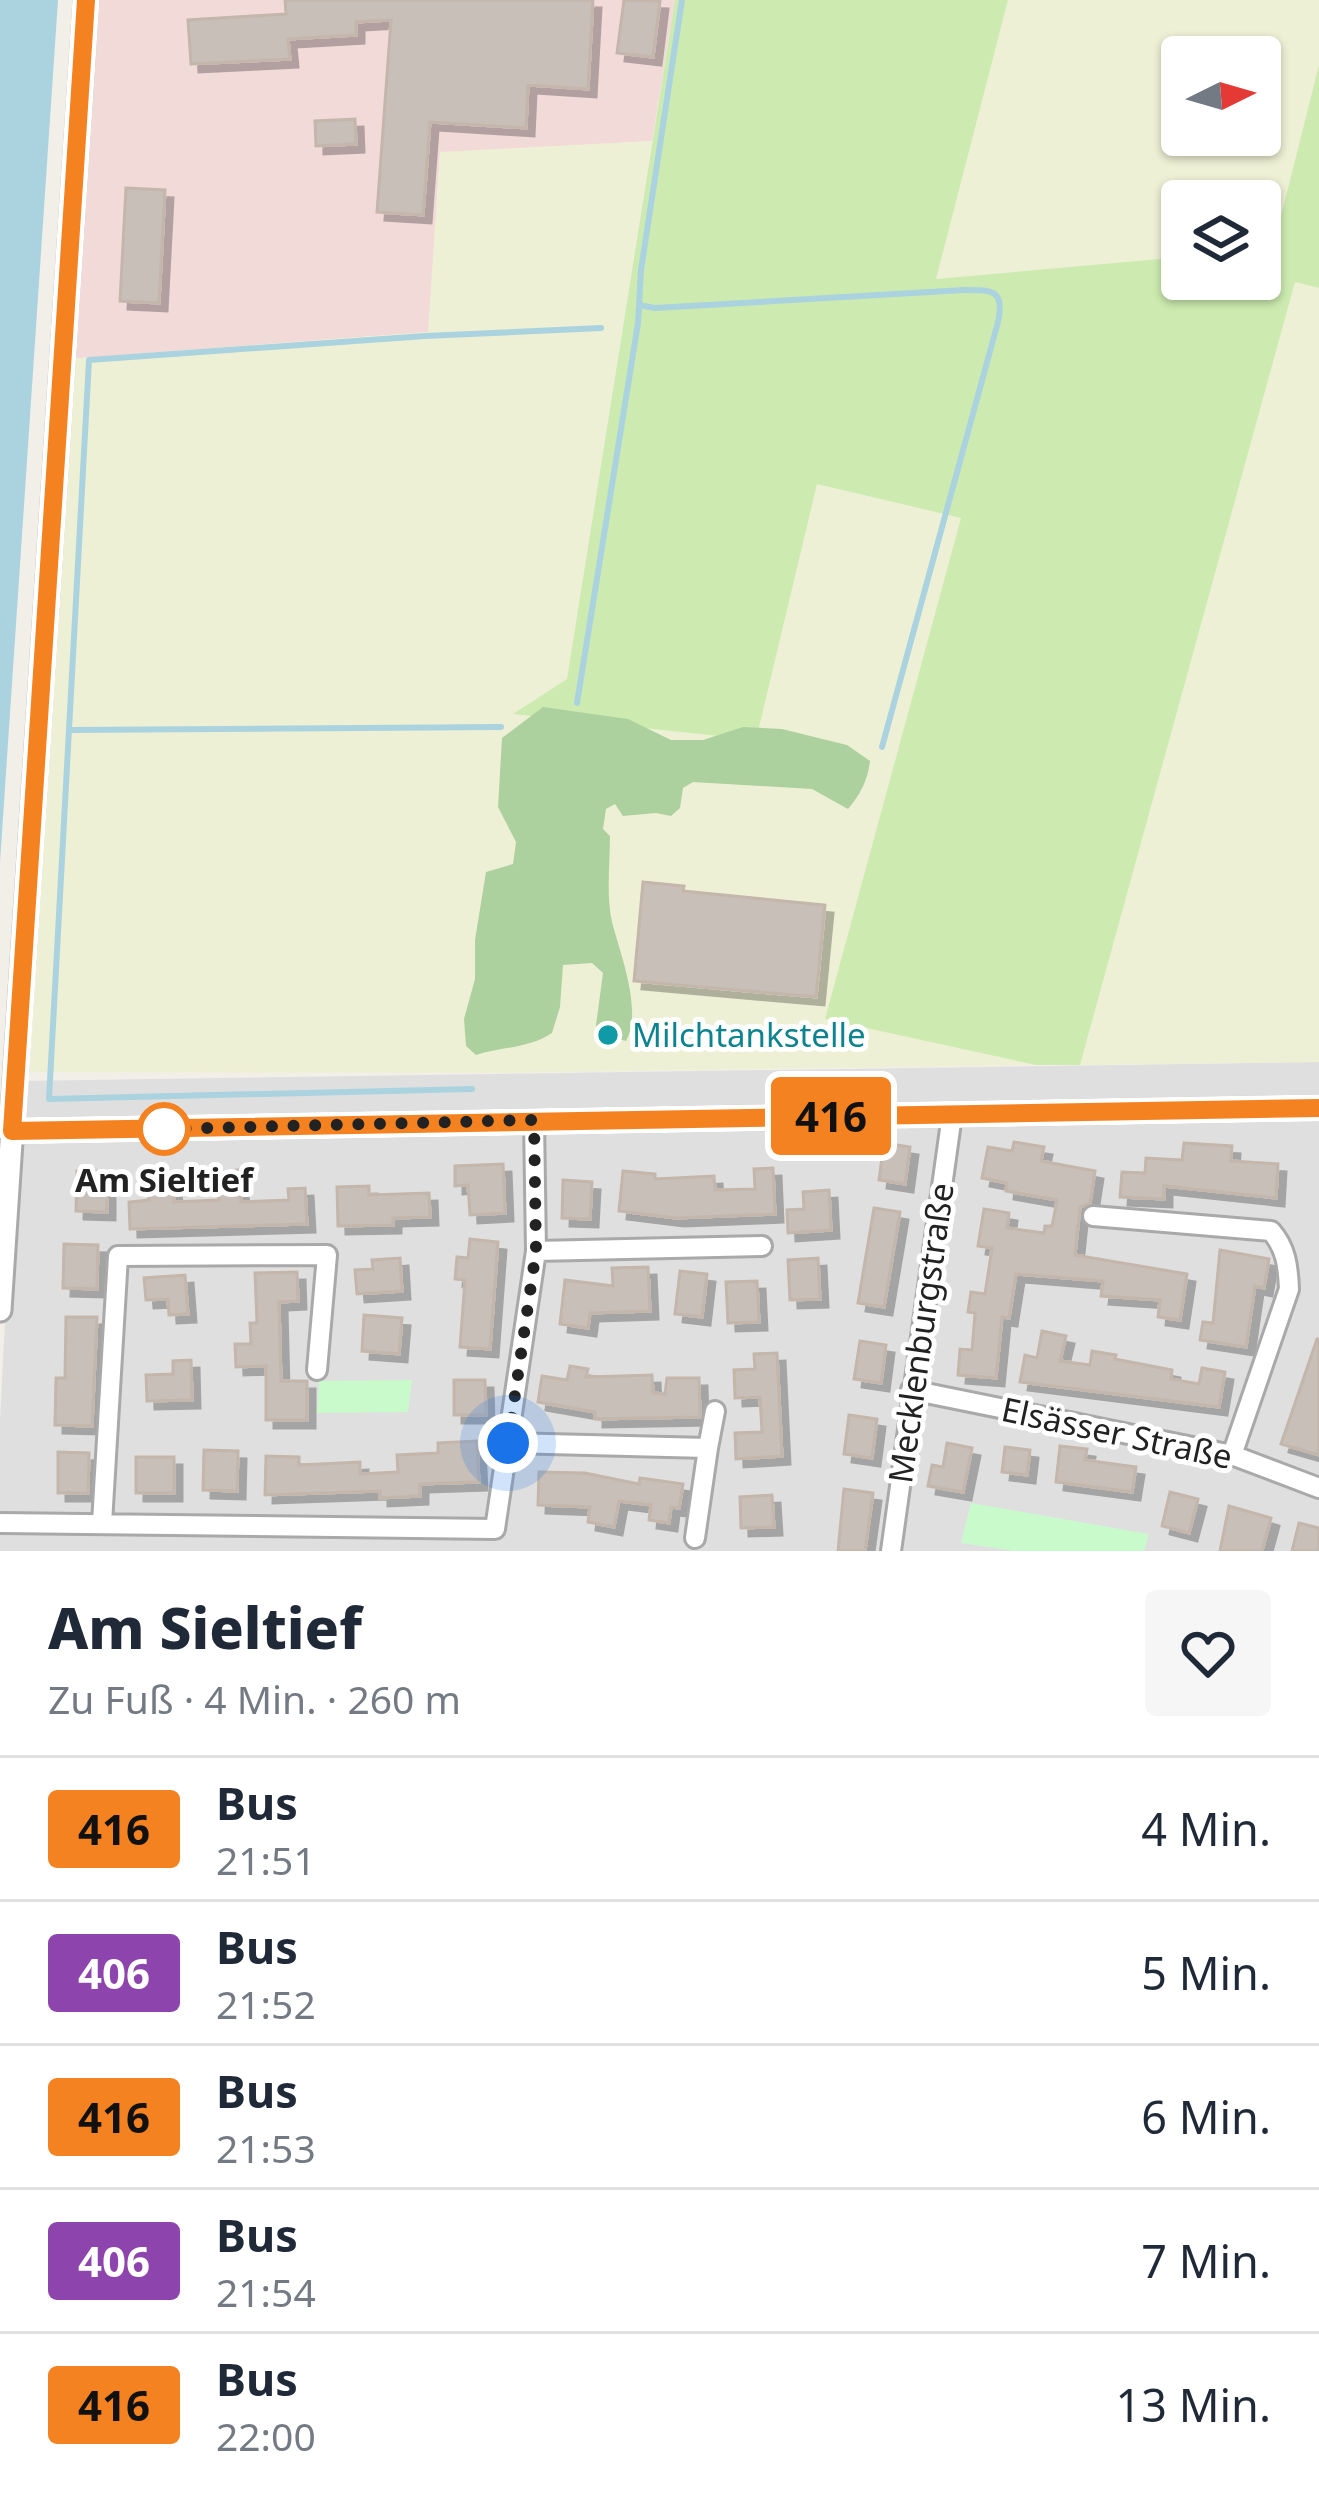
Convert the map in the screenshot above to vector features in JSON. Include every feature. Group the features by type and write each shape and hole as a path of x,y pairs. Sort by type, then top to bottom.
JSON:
{"street":[{"path":"0,1310 86,0"},
{"path":"12,1131 1319,1108"},
{"name":"Mecklenburgstraße","path":"891,1551 952,1115"},
{"path":"0,1523 495,1528 536,1251 534,1120"},
{"path":"1094,1216 1270,1231 1280,1241 1288,1264 1288,1289 1232,1455"},
{"path":"536,1251 762,1246"},
{"path":"102,1523 118,1256 327,1255 316,1370"},
{"name":"Elsässer Straße","path":"911,1390 1232,1455 1319,1487"},
{"path":"695,1538 715,1412"},
{"path":"508,1443 707,1448"}],"shaded area":[{"path":"95,0 675,0 652,141 440,153 429,332 67,359"},
{"path":"1319,1062 1319,1551 0,1551 0,1421 17,1081"}],"green space":[{"path":"675,0 1008,0 936,279 1161,259 1161,300 1281,300 1281,216 1319,65 1319,288 1295,282 1080,1065 1036,1065 825,1019 961,518 817,484 756,740 513,714 567,679"},
{"path":"1008,0 1319,0 1319,65 1281,217 1281,180 1161,180 1161,259 935,279"},
{"path":"652,141 567,679 515,713 755,739 817,484 961,518 826,1018 1036,1065 485,1073 17,1072 67,359 428,332 440,152"},
{"path":"1295,282 1319,288 1319,1062 1080,1065"},
{"path":"543,707 628,719 671,740 703,740 743,727 782,729 847,745 870,761 869,768 848,809 812,789 693,782 683,788 680,808 671,816 623,816 615,804 606,809 603,829 610,836 610,912 631,998 626,1041 599,1034 603,973 592,963 563,965 560,1007 552,1033 476,1055 466,1046 464,1019 475,979 475,940 486,872 513,864 516,842 498,807 502,738"},
{"path":"412,1380 408,1412 317,1413 319,1381"},
{"path":"971,1503 1149,1534 1144,1551 1015,1551 961,1543"}],"water":[{"path":"0,0 58,0 0,862"}],"building":[{"path":"285,0 593,0 588,89 528,85 526,128 430,122 423,215 377,212 391,20 356,22 356,35 288,39 290,59 191,64 188,20 286,14"},
{"path":"624,0 660,1 653,57 617,53"},
{"path":"355,119 356,144 316,146 315,121"},
{"path":"126,188 165,190 159,303 120,301"},
{"path":"643,882 684,886 683,891 825,905 816,997 634,981"},
{"path":"1014,1142 1044,1147 1041,1161 1095,1171 1090,1203 1080,1207 1075,1255 1187,1274 1180,1320 1158,1317 1160,1300 1101,1296 1103,1281 1016,1274 1009,1318 1002,1317 996,1378 958,1375 960,1349 972,1350 975,1313 968,1312 971,1292 985,1294 992,1248 978,1246 984,1209 1009,1213 1007,1228 1044,1233 1045,1226 1052,1226 1057,1200 1006,1191 1007,1183 982,1178 988,1147 1012,1151"},
{"path":"884,1143 910,1147 905,1184 879,1180"},
{"path":"1184,1143 1232,1146 1231,1161 1278,1164 1276,1198 1164,1186 1164,1199 1120,1197 1122,1172 1145,1173 1146,1158 1182,1160"},
{"path":"503,1164 505,1213 470,1215 468,1185 455,1186 455,1166"},
{"path":"773,1168 775,1214 676,1218 619,1211 623,1171 655,1174 655,1179 714,1176 715,1190 755,1189 754,1169"},
{"path":"239,1170 241,1202 289,1200 288,1189 305,1188 307,1224 130,1229 129,1202 149,1200 148,1181 173,1180 174,1202 219,1200 218,1172"},
{"path":"77,1171 107,1171 107,1212 76,1211"},
{"path":"563,1180 592,1182 590,1219 562,1218"},
{"path":"369,1186 369,1195 429,1193 430,1217 393,1218 393,1225 338,1226 337,1187"},
{"path":"829,1190 831,1230 788,1233 787,1210 804,1209 803,1192"},
{"path":"874,1208 900,1212 884,1307 858,1303"},
{"path":"470,1239 498,1242 490,1349 460,1347 465,1280 455,1279 457,1257 468,1258"},
{"path":"64,1244 98,1245 97,1289 63,1288"},
{"path":"1220,1250 1269,1259 1264,1288 1255,1286 1246,1347 1200,1340 1203,1322 1213,1323"},
{"path":"400,1258 402,1291 357,1294 355,1270 373,1269 372,1260"},
{"path":"818,1258 820,1299 790,1300 788,1260"},
{"path":"648,1267 650,1311 590,1313 588,1328 560,1324 565,1280 613,1286 612,1268"},
{"path":"680,1271 707,1274 702,1317 675,1314"},
{"path":"297,1272 298,1301 279,1302 281,1381 307,1381 307,1420 266,1420 266,1366 236,1367 235,1344 251,1344 250,1323 257,1323 255,1273"},
{"path":"185,1275 188,1314 169,1315 168,1299 146,1300 144,1278"},
{"path":"757,1281 759,1322 728,1323 726,1282"},
{"path":"364,1315 402,1318 399,1354 362,1351"},
{"path":"66,1317 97,1317 92,1426 55,1425 56,1378 65,1378"},
{"path":"1042,1331 1066,1336 1060,1361 1090,1365 1092,1351 1172,1370 1171,1379 1199,1384 1202,1368 1225,1372 1219,1407 1020,1382 1025,1355 1037,1358"},
{"path":"1319,1339 1319,1455 1281,1444"},
{"path":"860,1341 886,1345 881,1383 854,1379"},
{"path":"777,1353 782,1456 736,1459 735,1433 762,1432 760,1397 735,1398 734,1370 755,1369 754,1354"},
{"path":"191,1360 192,1400 147,1401 146,1375 173,1374 173,1361"},
{"path":"570,1366 588,1369 586,1377 652,1375 653,1393 665,1394 667,1378 699,1378 700,1417 595,1419 595,1412 538,1402 542,1376 567,1380"},
{"path":"454,1380 485,1380 486,1415 454,1415"},
{"path":"849,1415 877,1419 872,1458 844,1454"},
{"path":"477,1441 479,1482 420,1484 420,1496 380,1498 380,1491 265,1495 266,1456 299,1457 299,1465 360,1462 360,1474 398,1472 397,1455 438,1453 438,1443"},
{"path":"947,1443 972,1448 963,1492 928,1486 932,1465 943,1467"},
{"path":"1060,1446 1087,1449 1085,1460 1136,1467 1132,1492 1056,1482"},
{"path":"1005,1447 1030,1450 1027,1475 1002,1472"},
{"path":"204,1450 238,1451 237,1491 203,1490"},
{"path":"58,1452 89,1453 88,1493 58,1493"},
{"path":"136,1457 174,1457 174,1493 136,1493"},
{"path":"539,1472 585,1473 639,1484 640,1478 683,1484 679,1508 671,1507 669,1523 649,1520 651,1505 619,1501 614,1527 588,1522 590,1507 538,1505"},
{"path":"844,1489 873,1493 865,1551 838,1551"},
{"path":"1170,1492 1198,1499 1189,1533 1162,1526"},
{"path":"772,1495 774,1527 741,1528 740,1497"},
{"path":"1229,1506 1271,1518 1262,1551 1220,1551"},
{"path":"1299,1523 1319,1528 1319,1551 1292,1551"}],"waterway":[{"path":"577,703 638,323 641,270 682,0"},
{"path":"639,305 655,308 964,290 989,291 998,297 998,322 882,747"},
{"path":"472,1089 49,1099 89,360 601,328"},
{"path":"69,730 501,727"}],"bus line":[{"name":"416","path":"86,0 12,1131 1319,1108"}],"place":[{"name":"Milchtankstelle","path":"608,1035"},
{"name":"Am Sieltief","path":"164,1129"}],"route":[{"path":"164,1129 534,1120 536,1251 508,1443"}]}
